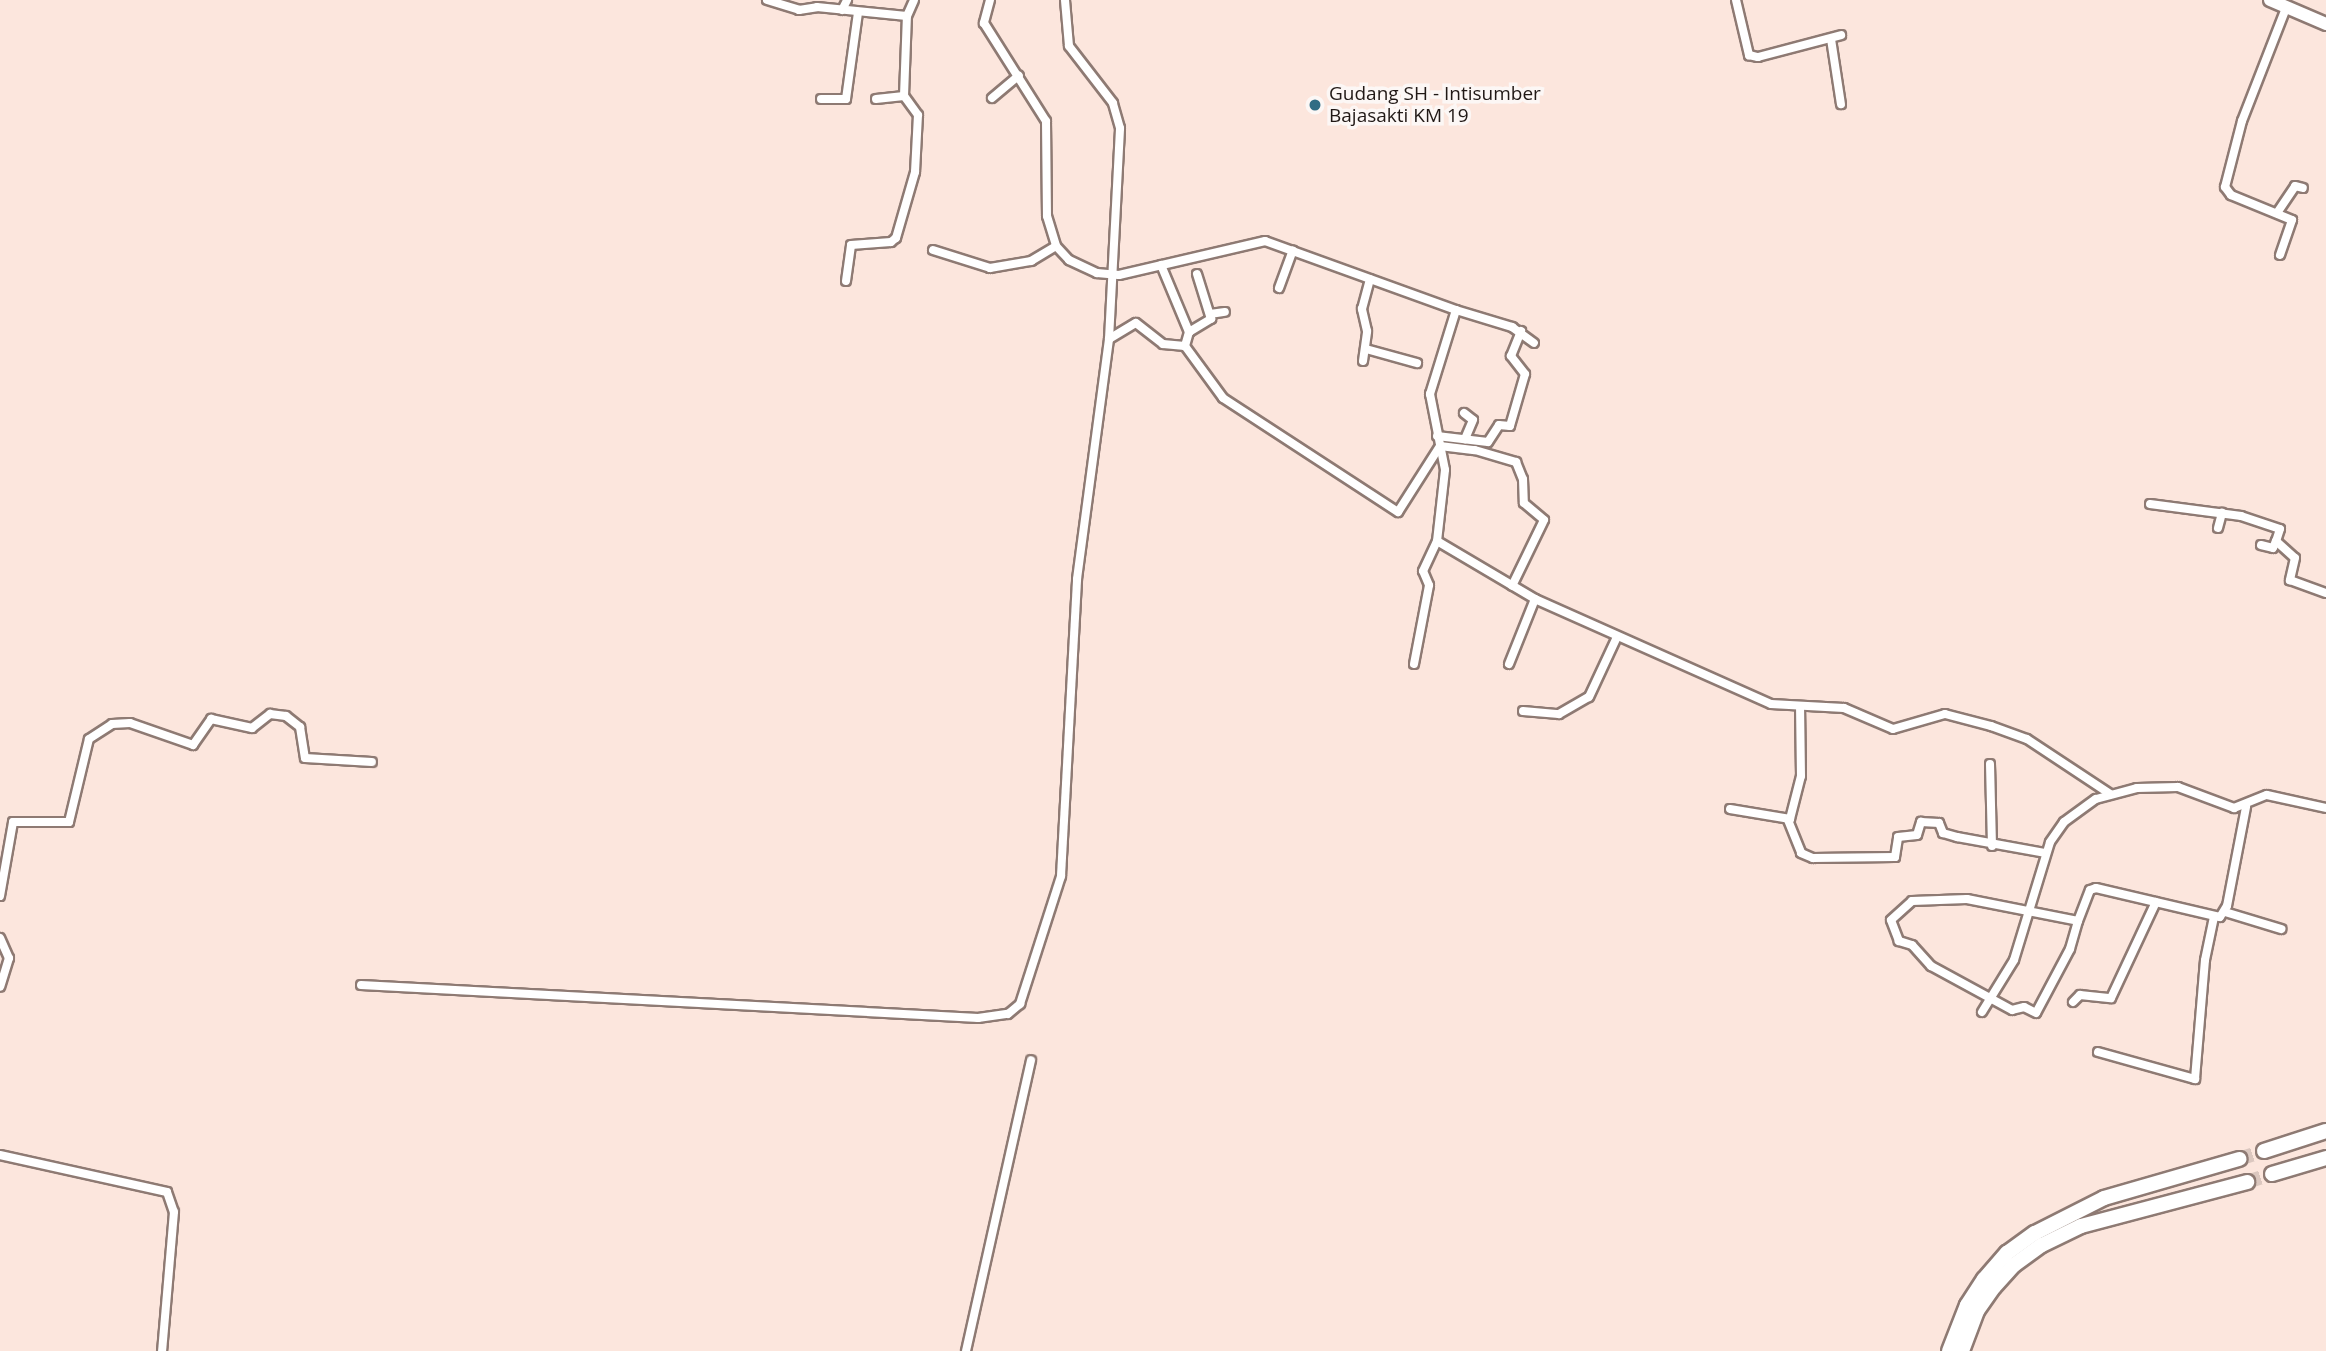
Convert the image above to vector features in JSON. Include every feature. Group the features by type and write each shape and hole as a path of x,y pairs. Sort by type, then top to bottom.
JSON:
{"highway":[{"path":"2270,0 2326,24"},
{"path":"2264,1151 2326,1131"},
{"path":"2272,1174 2326,1158"},
{"path":"1949,1351 1966,1305 1984,1279 2007,1253 2035,1233 2104,1198 2239,1159"},
{"path":"1962,1351 1977,1311 1994,1287 2014,1265 2042,1245 2081,1226 2246,1182"}],"street":[{"path":"767,0 799,9 907,16"},
{"path":"842,10 847,0"},
{"path":"846,281 851,245 891,243 906,207 915,172 918,115 904,96 907,16 914,0"},
{"path":"989,0 984,23 1046,121 1047,216 1056,246 1081,267 1113,275 1247,242 1270,242 1521,331 1534,343"},
{"path":"361,985 978,1018 1008,1014 1020,1004 1061,876 1077,579 1109,339 1113,275 1118,114 1069,46 1065,0"},
{"path":"1736,0 1749,55 1841,35"},
{"path":"2280,255 2292,221 2231,195 2225,187 2242,121 2286,8"},
{"path":"821,99 846,99 858,12"},
{"path":"1831,39 1842,104"},
{"path":"992,98 1019,75"},
{"path":"876,99 904,96"},
{"path":"2277,213 2295,186 2303,188"},
{"path":"933,250 989,268 1031,261 1056,246"},
{"path":"1279,288 1293,250"},
{"path":"1161,265 1189,332 1185,346"},
{"path":"1189,332 1210,320 1197,274"},
{"path":"1363,361 1366,349 1362,309 1370,279"},
{"path":"1414,664 1429,585 1423,571 1437,541 1445,478 1430,394 1456,310"},
{"path":"1210,314 1225,312"},
{"path":"1109,339 1136,323 1159,342 1185,346 1223,398 1250,419 1398,512 1440,446"},
{"path":"1437,436 1488,442 1499,425 1511,424 1525,374 1511,355 1521,331"},
{"path":"1366,349 1417,363"},
{"path":"1464,413 1473,421 1465,439"},
{"path":"1440,446 1509,458 1521,470 1524,503 1544,520 1511,586"},
{"path":"2150,504 2222,513 2280,528 2273,548 2261,545"},
{"path":"2218,528 2222,513"},
{"path":"1437,541 1535,599 1772,704 1844,708 1893,729 1945,714 1991,726 2027,739 2110,794"},
{"path":"2276,541 2294,554 2292,582 2326,593"},
{"path":"1509,664 1535,599"},
{"path":"1523,711 1559,714 1589,697 1617,637"},
{"path":"1800,707 1801,776 1788,820 1801,853 1813,858 1895,857 1898,837 1917,835 1921,822 1939,823 1943,833 1992,846 2045,853"},
{"path":"0,895 13,822 69,822 89,739 112,724 131,723 193,745 211,719 252,728 270,714 286,716 300,727 305,758 372,762"},
{"path":"1990,764 1992,846"},
{"path":"1982,1013 2014,960 2032,911 2045,853 2064,822 2110,794 2178,787 2225,806 2246,807 2267,795 2326,808"},
{"path":"2225,912 2246,807"},
{"path":"1730,809 1788,820"},
{"path":"2078,921 1987,900 1941,899 1912,901 1892,917 1893,934 1899,941 1912,945 1931,967 2016,1011 2024,1007 2036,1013 2070,949 2090,890 2096,888 2214,917 2225,912 2281,929"},
{"path":"2074,1002 2080,995 2111,998 2156,902"},
{"path":"2098,1052 2195,1079 2205,960 2214,917"},
{"path":"0,938 9,958 0,987"},
{"path":"966,1351 1031,1060"},
{"path":"0,1155 150,1185 172,1198 162,1351"}],"tunnel":[{"path":"2239,1159 2264,1151"},
{"path":"2247,1182 2272,1174"}],"place":[{"name":"Gudang SH - Intisumber Bajasakti KM 19","path":"1315,105"}]}
